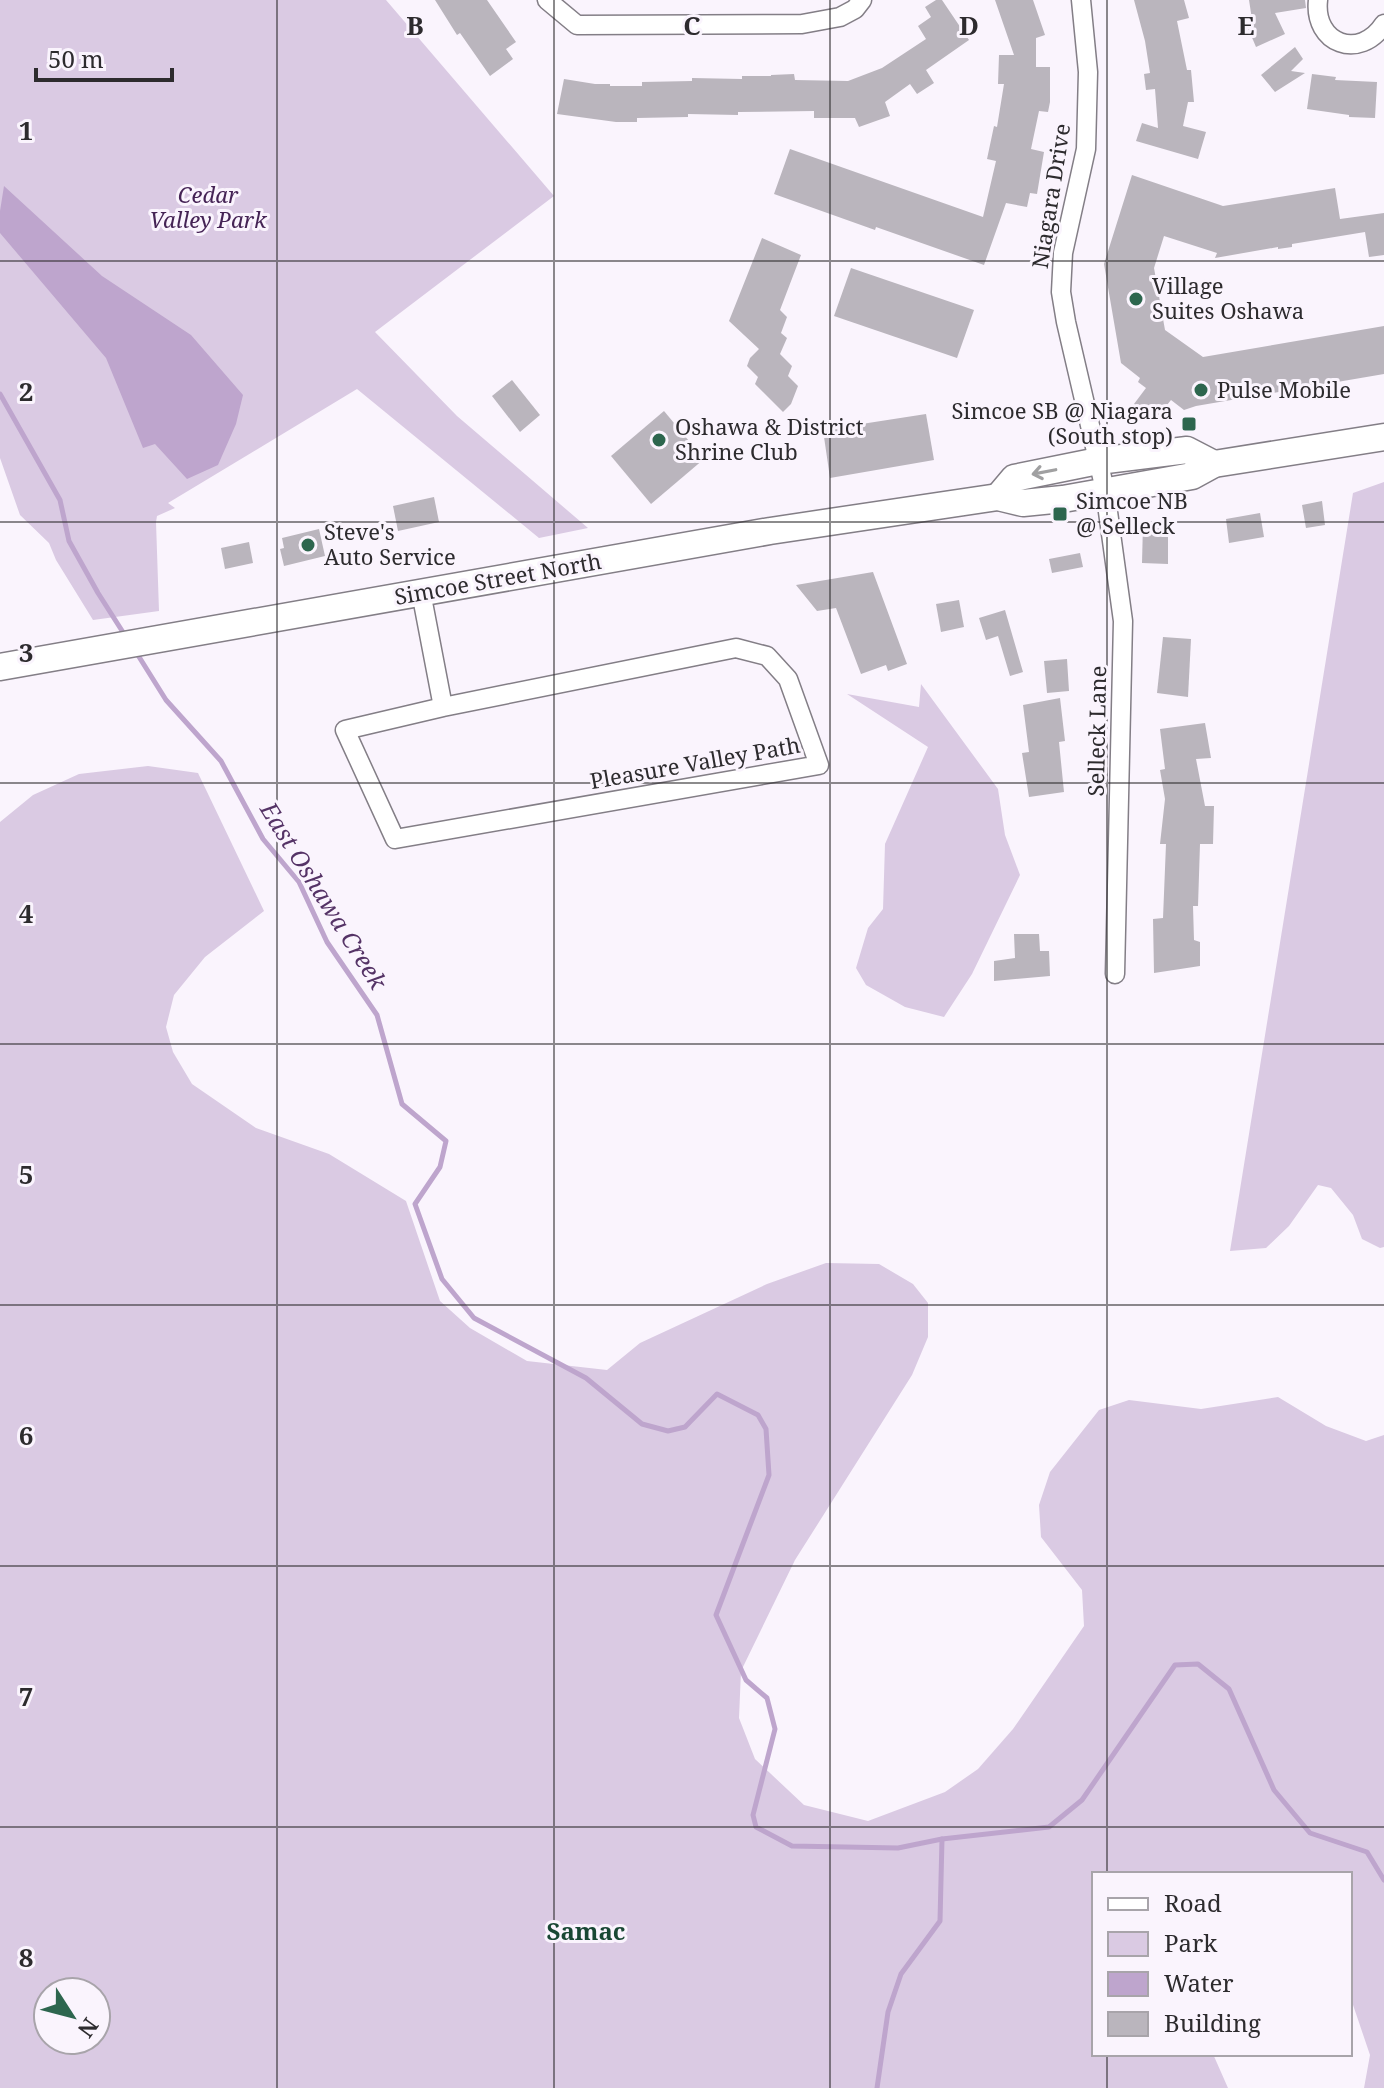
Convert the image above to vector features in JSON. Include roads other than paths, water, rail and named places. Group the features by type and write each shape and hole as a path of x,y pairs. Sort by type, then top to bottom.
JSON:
{"main road":[{"name":"Simcoe Street North","path":"0,667 770,531 998,497 1023,503 1063,499 1192,476 1214,464 1384,437"},
{"name":"Simcoe Street North","path":"998,497 1014,478 1098,461 1187,450 1214,464"}],"street":[{"path":"547,0 577,25 607,25 802,24 840,17 855,9 862,0"},
{"name":"Niagara Drive","path":"1081,0 1088,72 1086,149 1063,253 1061,292 1105,490"},
{"path":"1318,0 1320,24 1326,34 1336,41 1359,44 1370,40 1384,24"},
{"name":"Selleck Lane","path":"1105,490 1123,621 1115,974"},
{"path":"421,592 443,707"},
{"name":"Pleasure Valley Path","path":"736,648 767,656 788,679 819,765 395,839 345,730 443,707 736,648"}],"water":[{"path":"4,186 102,276 191,335 243,395 236,424 218,465 187,479 155,444 143,448 106,358 0,233"}],"waterway":[{"name":"East Oshawa Creek","path":"0,394 60,500 69,541 126,637"},
{"name":"East Oshawa Creek","path":"136,652 166,700 221,761 263,839 299,882 327,942 377,1015 402,1104 446,1141 440,1167 415,1204 442,1279 474,1318 586,1378 642,1424 668,1431 685,1427 717,1394 758,1415 766,1429 769,1475 716,1615 746,1680 767,1698 775,1729 753,1815 756,1827 792,1846 898,1848 942,1839 1049,1827 1082,1800 1175,1665 1198,1664 1229,1689 1274,1790 1310,1833 1367,1852 1384,1880"},
{"path":"877,2088 888,2012 901,1974 940,1921 942,1839"}],"place":[{"name":"Village Suites Oshawa","path":"1136,299"},
{"name":"Pulse Mobile","path":"1201,390"},
{"name":"Simcoe SB @ Niagara (South stop)","path":"1189,424"},
{"name":"Oshawa & District Shrine Club","path":"659,440"},
{"name":"Simcoe NB @ Selleck","path":"1060,514"},
{"name":"Steve's Auto Service","path":"308,545"}],"district":[{"name":"Samac","path":"586,1932"}],"park label":[{"name":"Cedar Valley Park","path":"208,208"}]}
